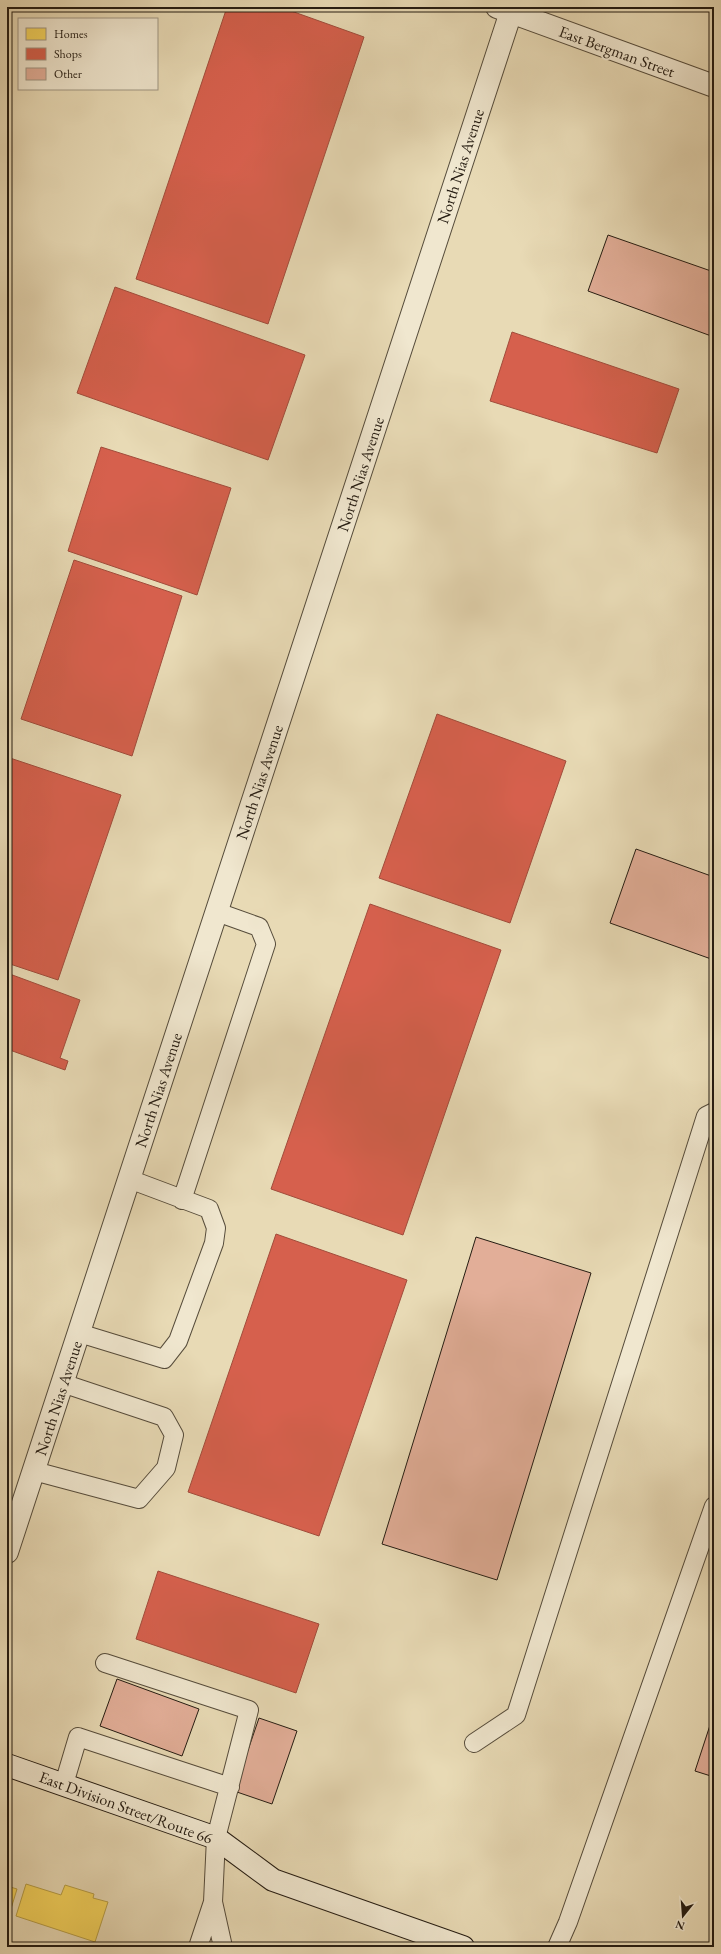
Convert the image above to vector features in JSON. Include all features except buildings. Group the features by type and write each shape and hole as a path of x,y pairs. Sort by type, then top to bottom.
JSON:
{"street":[{"name":"East Bergman Street","path":"507,9 714,86"},
{"name":"North Nias Avenue","path":"7,1552 217,912 507,9"},
{"name":"East Division Street/Route 66","path":"7,1765 216,1838 273,1880 463,1947"}],"lane":[{"path":"182,1200 266,944 259,927 217,912"},
{"path":"474,1743 516,1715 706,1116 714,1112"},
{"path":"79,1333 164,1359 178,1341 214,1243 216,1228 209,1209 129,1179"},
{"path":"34,1471 139,1499 166,1468 174,1435 164,1417 62,1383"},
{"path":"557,1947 568,1922 714,1506"},
{"path":"105,1663 250,1710 216,1838 213,1902 223,1947"},
{"path":"64,1784 78,1737 230,1786"},
{"path":"198,1947 213,1902"}]}
